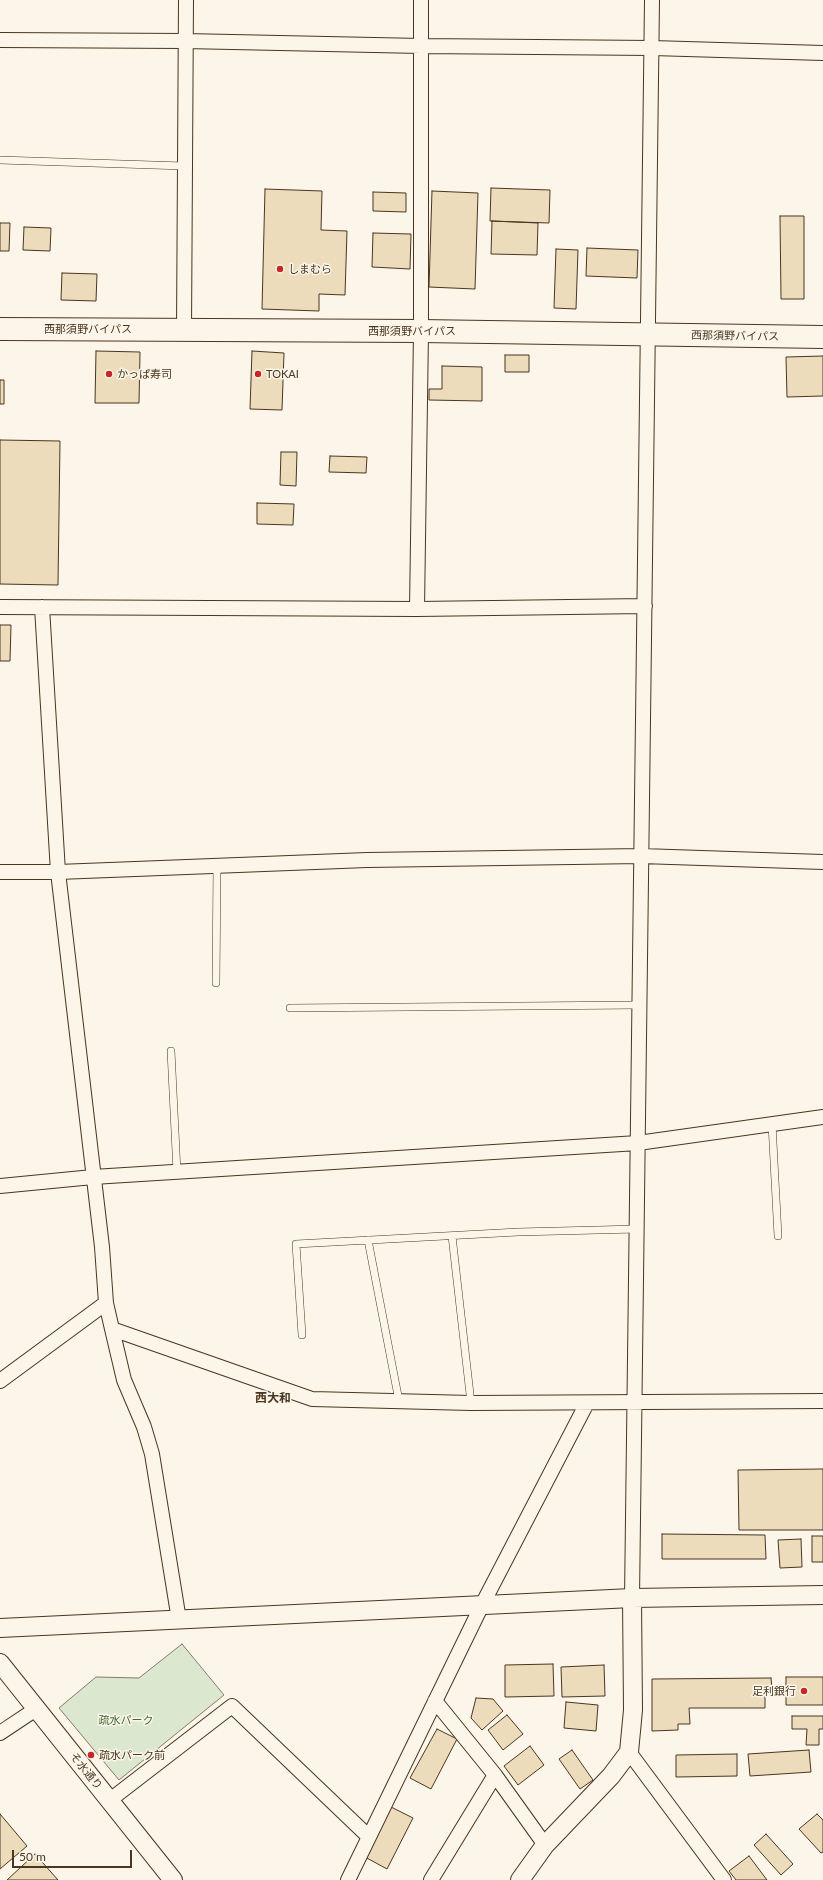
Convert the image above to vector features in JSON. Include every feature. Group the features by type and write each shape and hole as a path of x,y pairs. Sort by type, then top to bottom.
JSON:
{"highway":[{"name":"西那須野バイパス","path":"0,329 421,331 823,337"}],"street":[{"path":"184,330 186,0"},
{"path":"417,608 421,331 421,0"},
{"path":"520,1880 545,1844 611,1776 629,1752 633,1710 632,1598 638,1229 638,1006 649,335 652,0"},
{"path":"0,40 185,41 421,46 652,48 823,53"},
{"path":"0,607 417,608 645,606"},
{"path":"42,608 58,872 102,1247 106,1303 124,1380 144,1427 152,1454 179,1620"},
{"path":"0,872 58,872 367,860 641,856 823,862"},
{"path":"0,1186 93,1177 638,1143 823,1117"},
{"path":"0,1380 106,1303"},
{"path":"112,1329 312,1399 472,1403 823,1401"},
{"path":"353,1877 369,1837 482,1605 587,1403"},
{"path":"0,1628 632,1598 823,1595"},
{"name":"そ水通り","path":"0,1662 173,1880"},
{"path":"435,1701 495,1775 545,1844"},
{"path":"110,1800 232,1706 369,1837"},
{"path":"0,1733 36,1709"},
{"path":"629,1752 724,1880"},
{"path":"431,1880 495,1775"}],"lane":[{"path":"0,160 184,166"},
{"path":"216,983 217,866"},
{"path":"290,1008 638,1006"},
{"path":"171,1051 177,1172"},
{"path":"772,1124 778,1236"},
{"path":"302,1335 296,1244 638,1229"},
{"path":"452,1236 472,1403"},
{"path":"368,1240 399,1401"}],"green space":[{"name":"疏水パーク","path":"182,1644 224,1695 119,1780 59,1708 96,1677 139,1678"}],"building":[{"path":"491,188 550,190 549,223 490,221"},
{"path":"265,189 322,191 321,230 347,231 345,295 319,294 319,311 262,309"},
{"path":"432,191 478,193 475,289 429,287"},
{"path":"373,192 406,193 406,212 373,211"},
{"path":"780,216 804,216 804,299 781,299"},
{"path":"492,221 538,223 537,255 491,254"},
{"path":"0,223 10,223 9,251 0,251"},
{"path":"24,227 51,228 50,251 23,250"},
{"path":"373,233 411,234 410,269 372,267"},
{"path":"587,248 638,250 637,278 586,276"},
{"path":"556,249 578,250 576,309 554,308"},
{"path":"62,273 97,274 96,301 61,300"},
{"path":"96,351 140,352 139,403 95,403"},
{"path":"252,351 284,353 282,410 250,409"},
{"path":"505,355 529,355 529,372 505,372"},
{"path":"823,356 823,396 787,397 786,357"},
{"path":"442,366 482,367 482,401 429,400 429,389 442,389"},
{"path":"0,380 4,380 4,404 0,404"},
{"path":"0,440 60,441 58,585 0,584"},
{"path":"281,452 297,452 296,486 280,485"},
{"path":"330,456 367,457 366,473 329,472"},
{"path":"257,503 294,504 293,525 257,524"},
{"path":"0,625 11,625 10,661 0,661"},
{"path":"823,1469 823,1530 739,1530 738,1470"},
{"path":"662,1534 765,1535 766,1559 662,1559"},
{"path":"812,1536 823,1536 823,1562 812,1562"},
{"path":"801,1539 802,1567 780,1568 778,1540"},
{"path":"553,1664 554,1696 505,1697 505,1665"},
{"path":"604,1665 605,1696 562,1697 561,1667"},
{"name":"足利銀行","path":"786,1677 823,1677 823,1705 786,1705"},
{"path":"771,1678 772,1689 765,1689 765,1708 689,1708 690,1724 678,1724 678,1730 652,1731 652,1679"},
{"path":"476,1698 493,1699 503,1711 482,1730 471,1718"},
{"path":"566,1702 598,1705 596,1731 564,1728"},
{"path":"507,1715 523,1734 503,1750 488,1730"},
{"path":"792,1716 823,1716 823,1729 819,1729 819,1745 806,1745 807,1729 792,1729"},
{"path":"437,1729 457,1739 431,1789 410,1778"},
{"path":"530,1746 544,1765 518,1785 504,1766"},
{"path":"572,1750 593,1780 580,1789 559,1759"},
{"path":"809,1750 811,1772 750,1776 748,1754"},
{"path":"737,1754 737,1776 676,1777 676,1755"},
{"path":"391,1807 413,1818 387,1869 365,1857"},
{"path":"0,1814 27,1846 0,1869"},
{"path":"817,1814 823,1820 823,1852 821,1853 799,1829"},
{"path":"766,1834 793,1864 781,1875 754,1845"},
{"path":"35,1854 58,1880 7,1880"},
{"path":"749,1856 767,1880 736,1880 729,1871"}],"place":[{"name":"しまむら","path":"280,269"},
{"name":"かっぱ寿司","path":"109,374"},
{"name":"TOKAI","path":"258,374"},
{"name":"足利銀行","path":"804,1691"},
{"name":"疏水パーク前","path":"91,1755"}],"district":[{"name":"西大和","path":"273,1398"}]}
